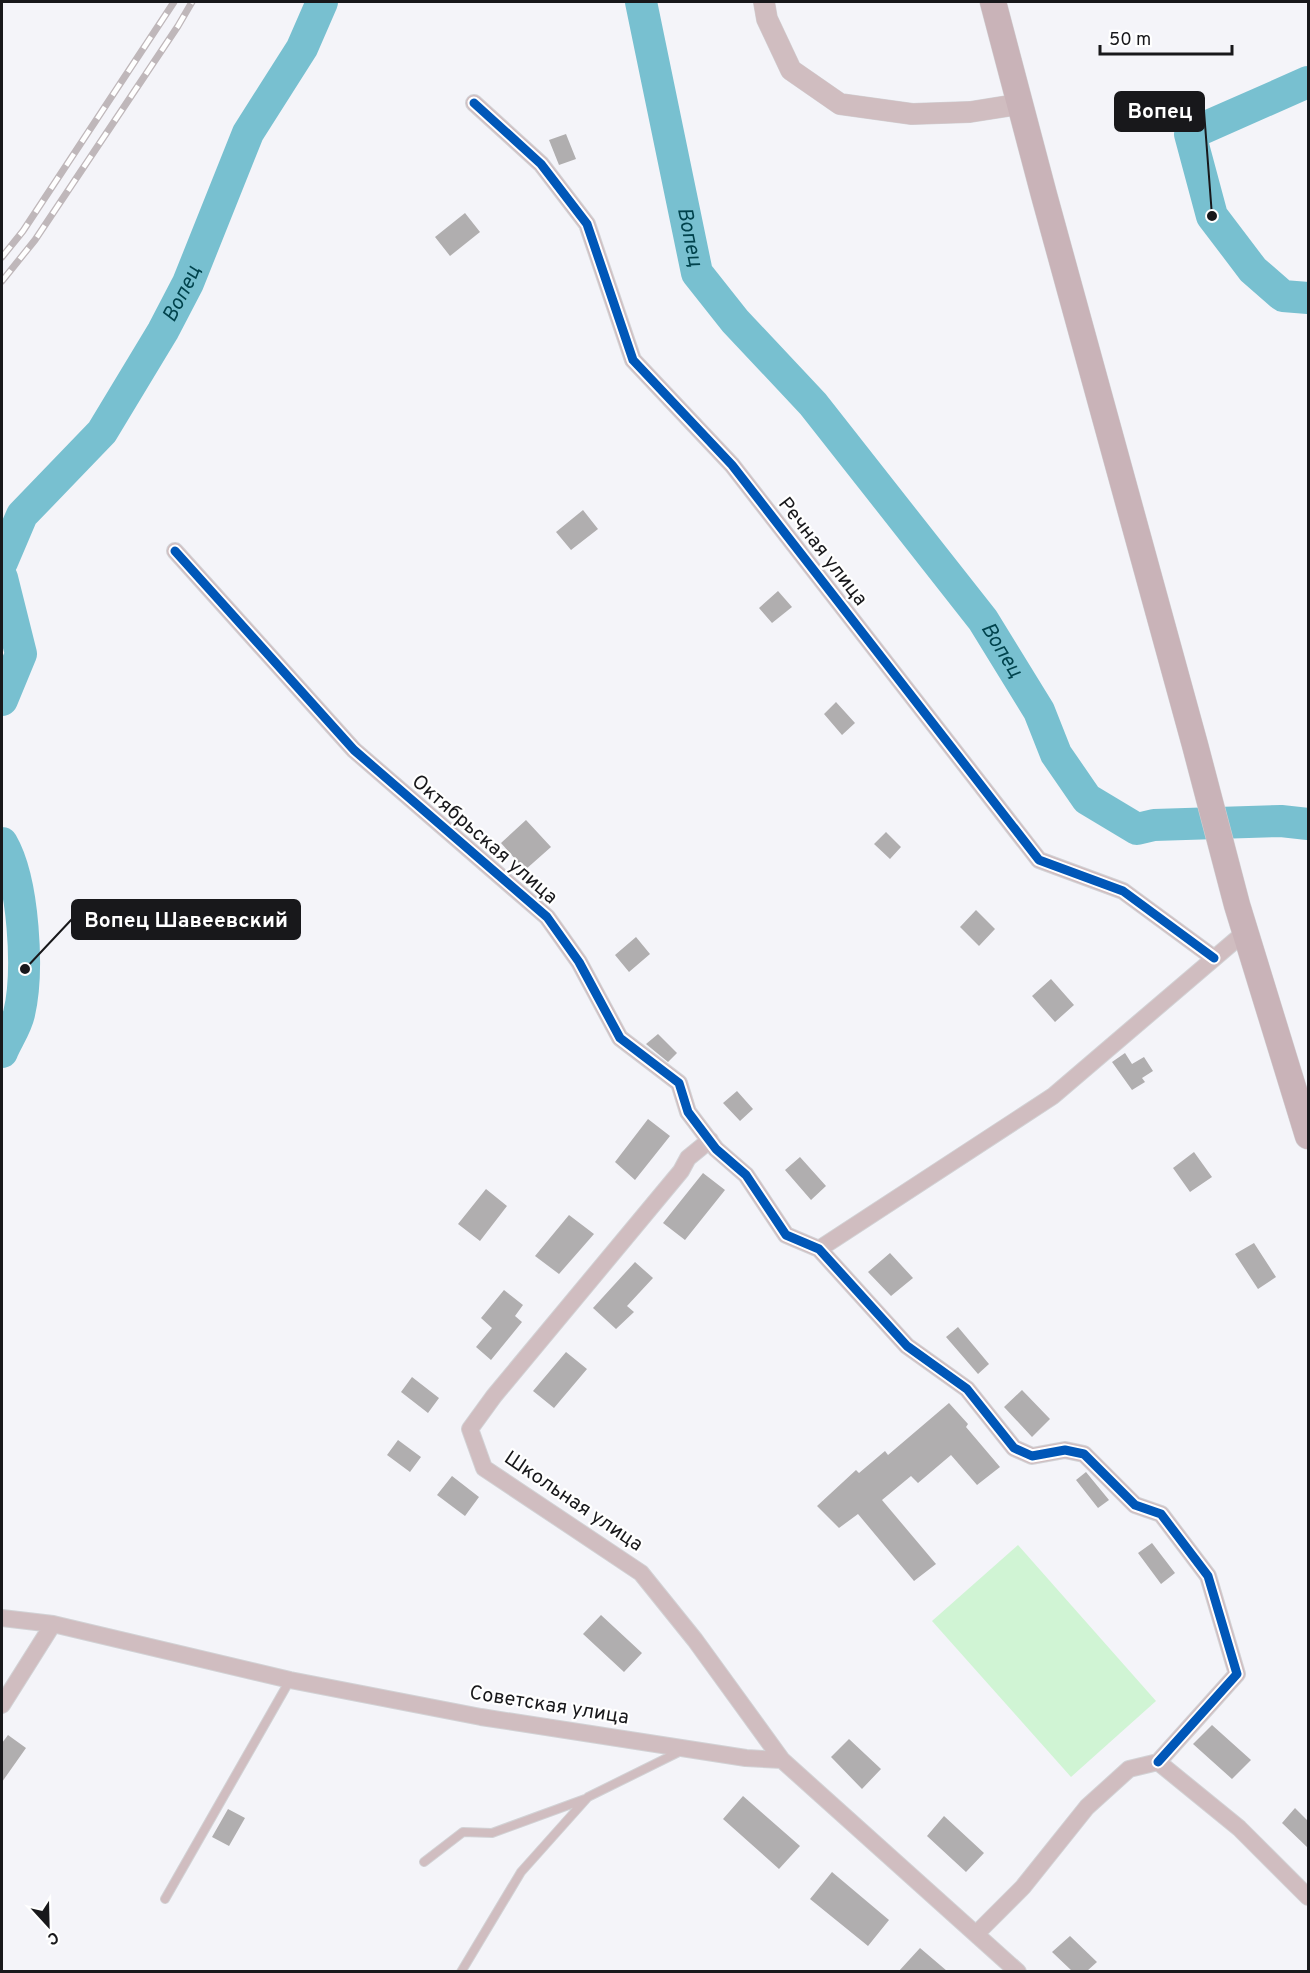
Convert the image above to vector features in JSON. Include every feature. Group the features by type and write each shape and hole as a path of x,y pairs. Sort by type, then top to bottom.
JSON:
{"main road":[{"path":"993,2 1237,905 1308,1136"}],"street":[{"path":"764,2 767,19 791,70 840,104 912,114 970,112 1021,104"},
{"name":"Речная улица","path":"474,103 541,164 587,224 633,360 732,465 1039,860 1123,891 1214,958"},
{"name":"Октябрьская улица","path":"175,551 354,750 547,917 579,962 620,1038 679,1083 688,1112 716,1149 747,1175 786,1235 819,1249 907,1346 967,1389 1014,1448 1032,1456 1065,1450 1084,1454 1135,1505 1161,1514 1208,1576 1237,1674 1158,1762"},
{"path":"819,1249 1053,1096 1245,932"},
{"name":"Школьная улица","path":"710,1140 688,1158 681,1171 494,1396 470,1429 484,1468 641,1573 695,1640 782,1760"},
{"name":"Советская улица","path":"2,1618 53,1624 290,1680 481,1717 746,1758 782,1760"},
{"path":"2,1705 53,1624"},
{"path":"782,1760 1018,1971"},
{"path":"976,1934 1023,1887 1087,1807 1129,1769 1158,1762 1239,1828 1308,1897"}],"lane":[{"path":"165,1899 290,1680"},
{"path":"424,1862 464,1832 492,1833 588,1797 686,1748"},
{"path":"461,1971 521,1872 588,1797"}],"green space":[{"path":"1018,1545 1156,1701 1071,1777 932,1621"}],"building":[{"path":"566,134 576,159 559,165 549,140"},
{"path":"465,213 480,232 450,256 435,237"},
{"path":"583,510 598,529 571,550 556,532"},
{"path":"778,591 792,607 772,623 759,608"},
{"path":"836,702 855,723 842,735 824,714"},
{"path":"526,820 551,847 525,870 501,843"},
{"path":"886,832 901,847 890,859 874,844"},
{"path":"976,910 995,929 979,946 960,927"},
{"path":"636,937 650,954 629,972 615,955"},
{"path":"1051,979 1074,1005 1055,1022 1032,996"},
{"path":"658,1034 677,1053 668,1062 646,1044"},
{"path":"1125,1053 1132,1064 1144,1057 1153,1071 1142,1078 1145,1082 1132,1090 1112,1062"},
{"path":"737,1091 753,1109 740,1121 723,1103"},
{"path":"648,1119 670,1136 635,1180 615,1162"},
{"path":"1194,1152 1212,1177 1190,1192 1173,1168"},
{"path":"800,1157 826,1186 811,1200 785,1170"},
{"path":"703,1173 725,1190 685,1240 663,1223"},
{"path":"486,1189 507,1206 480,1241 458,1224"},
{"path":"569,1215 594,1234 559,1274 535,1256"},
{"path":"1254,1243 1276,1277 1258,1289 1235,1254"},
{"path":"890,1253 913,1278 891,1296 868,1272"},
{"path":"635,1262 653,1278 627,1306 634,1312 616,1329 593,1308"},
{"path":"504,1290 523,1305 515,1316 522,1322 491,1360 476,1347 492,1328 481,1318"},
{"path":"958,1327 989,1364 978,1374 946,1337"},
{"path":"566,1352 587,1369 554,1408 533,1391"},
{"path":"412,1377 439,1398 428,1413 401,1392"},
{"path":"1022,1390 1050,1419 1032,1437 1004,1407"},
{"path":"949,1403 1000,1467 977,1485 951,1455 918,1483 911,1476 882,1500 936,1564 914,1581 858,1514 839,1528 817,1506 856,1470 859,1473 885,1451 888,1455"},
{"path":"398,1440 421,1457 410,1472 387,1455"},
{"path":"1086,1472 1109,1500 1098,1508 1076,1480"},
{"path":"452,1476 479,1497 465,1516 437,1495"},
{"path":"1152,1543 1175,1573 1161,1584 1138,1553"},
{"path":"601,1615 642,1653 624,1672 583,1634"},
{"path":"1212,1725 1251,1760 1232,1779 1193,1744"},
{"path":"8,1735 26,1748 2,1782 2,1743"},
{"path":"849,1739 881,1769 862,1789 831,1757"},
{"path":"743,1796 800,1846 779,1869 723,1819"},
{"path":"1295,1808 1308,1821 1308,1848 1282,1823"},
{"path":"228,1809 245,1818 229,1846 212,1837"},
{"path":"944,1816 984,1853 966,1872 927,1836"},
{"path":"832,1872 889,1920 868,1946 810,1899"},
{"path":"1070,1936 1097,1962 1087,1971 1072,1971 1052,1952"},
{"path":"920,1948 947,1971 899,1971"}],"waterway":[{"name":"Вопец","path":"2,562 22,515 102,432 163,331 188,283 248,133 302,48 322,2"},
{"name":"Вопец","path":"641,2 697,273 735,321 813,404 983,620 1039,711 1056,754 1087,799 1137,829 1154,825 1281,821 1308,824"},
{"name":"Вопец","path":"1308,82 1190,134 1212,216 1253,270 1283,296 1308,298"},
{"name":"Вопец","path":"2,578 21,654 2,700"},
{"name":"Вопец","path":"2,843 9,860 20,903 24,951 24,975 19,1014 2,1052"}],"railway":[{"path":"2,257 23,231 174,2"},
{"path":"2,281 35,240 192,2"}],"cycle path":[{"path":"474,103 541,164 587,224 633,360 732,465 1039,860 1123,891 1214,958"},
{"path":"175,551 354,750 547,917 579,962 620,1038 679,1083 688,1112 716,1149 746,1175 786,1235 819,1249 907,1346 967,1389 1014,1448 1032,1456 1065,1450 1084,1454 1135,1505 1161,1514 1208,1576 1237,1674 1158,1762"}],"place":[{"name":"Вопец","path":"1212,216"},
{"name":"Вопец Шавеевский","path":"25,969"}]}
